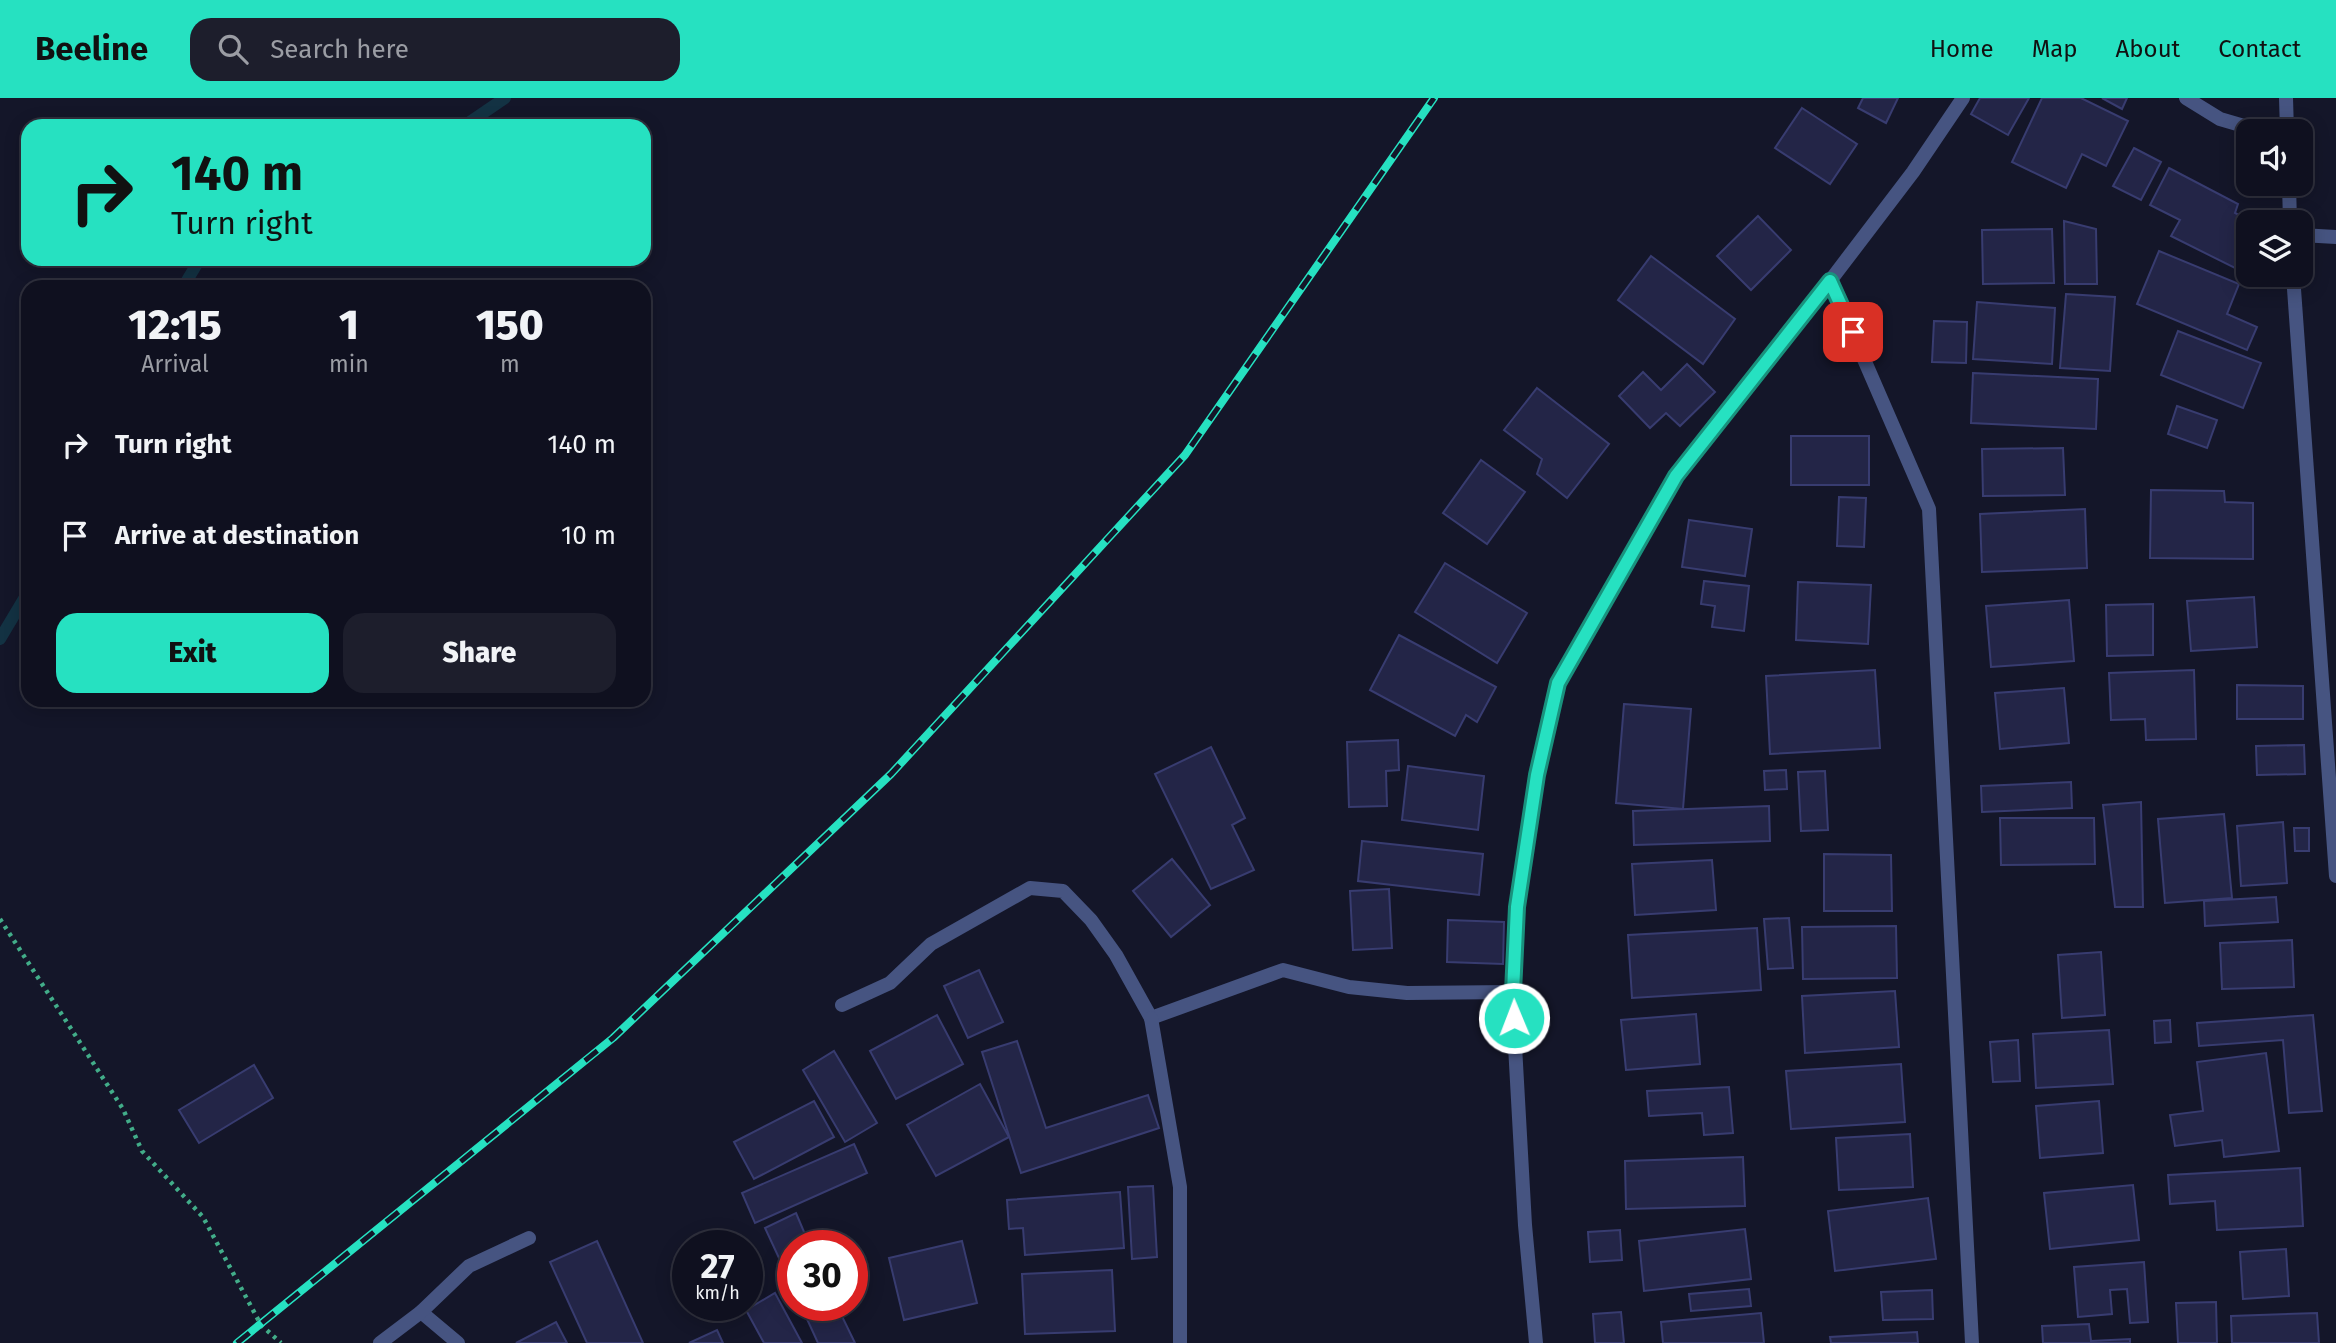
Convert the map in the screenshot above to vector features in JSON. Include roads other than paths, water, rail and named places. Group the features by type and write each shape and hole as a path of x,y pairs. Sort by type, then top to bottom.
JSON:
{"street":[{"path":"1536,1343 1525,1225 1513,992 1519,894 1537,775 1558,683 1676,476 1913,172 1963,98"},
{"path":"2186,98 2220,120 2236,124"},
{"path":"2286,98 2287,119"},
{"path":"2313,236 2336,237"},
{"path":"1830,281 1929,509 1972,1343"},
{"path":"2294,287 2336,876"},
{"path":"842,1004 890,983 931,944 1030,888 1063,891 1082,910 1116,955 1151,1018 1180,1187 1180,1343"},
{"path":"1151,1018 1283,970 1349,987 1384,991 1513,992"},
{"path":"380,1343 421,1312 468,1266 529,1238"},
{"path":"421,1312 458,1343"}],"waterway":[{"path":"474,119 505,98"},
{"path":"187,280 196,266"},
{"path":"0,639 21,604"}],"railway":[{"path":"237,1343 613,1038 891,774 1185,455 1434,98"}]}
